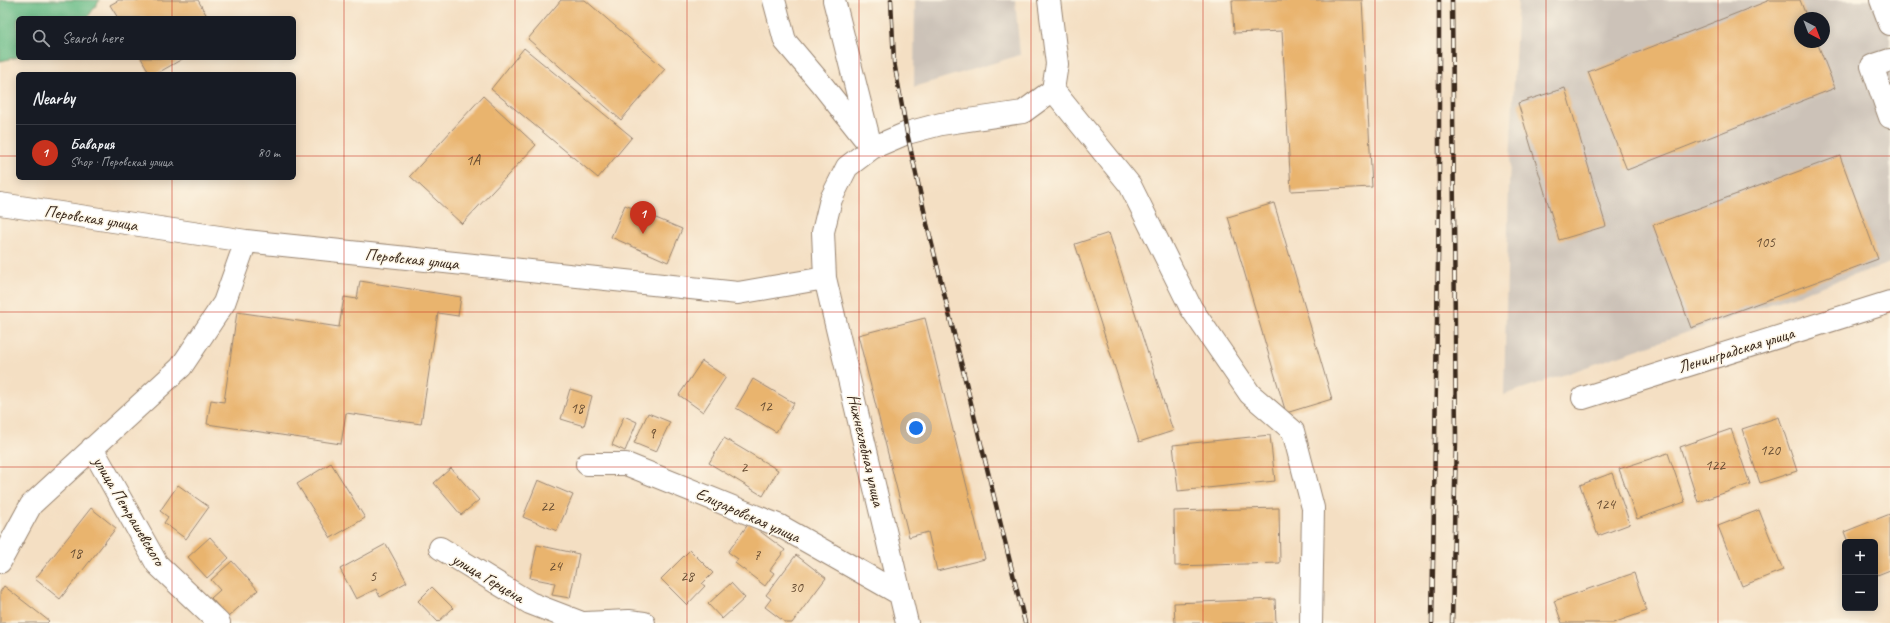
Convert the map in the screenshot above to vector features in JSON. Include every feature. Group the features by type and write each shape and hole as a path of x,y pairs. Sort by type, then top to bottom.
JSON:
{"street":[{"path":"774,0 785,41 872,148"},
{"path":"834,0 872,148"},
{"path":"1049,0 1057,64 1053,90 1130,185 1191,308 1250,394 1293,431 1313,508 1311,623"},
{"path":"1881,0 1890,24"},
{"path":"1890,60 1872,66 1890,117"},
{"name":"Нижнехлебная улица","path":"907,623 825,278 823,232 831,199 847,167 872,148 907,133 941,124 1023,112 1053,90"},
{"name":"Перовская улица","path":"0,204 246,241 738,292 825,278"},
{"path":"0,562 31,505 181,367 224,303 246,241"},
{"name":"Ленинградская улица","path":"1583,398 1890,302"},
{"name":"улица Петрашевского","path":"92,448 157,564 219,623"},
{"name":"Елизаровская улица","path":"587,464 626,464 780,526 900,594"},
{"name":"улица Герцена","path":"440,548 530,603 582,623"},
{"path":"585,623 629,621 644,623"}],"shaded area":[{"path":"915,0 1015,0 1020,55 914,87"},
{"path":"1518,0 1890,0 1890,263 1504,395 1509,184"}],"green space":[{"path":"0,0 100,0 88,16 16,16 16,57 0,61"}],"building":[{"path":"119,0 198,0 207,16 117,16 110,5"},
{"path":"561,0 585,0 665,69 621,120 528,39"},
{"path":"1232,0 1362,0 1372,187 1291,191 1282,31 1234,33"},
{"path":"1770,0 1800,0 1805,12 1794,12 1794,48 1819,48 1835,88 1627,170 1588,72"},
{"path":"524,48 632,137 598,178 491,89"},
{"path":"142,60 180,60 160,72 149,72"},
{"path":"1565,88 1606,226 1559,240 1518,103"},
{"path":"483,96 536,145 462,224 410,176"},
{"path":"1840,156 1878,259 1691,328 1653,225"},
{"path":"1274,203 1332,399 1286,413 1228,217"},
{"path":"625,205 682,229 668,262 611,237"},
{"path":"1109,233 1173,431 1139,442 1075,244"},
{"path":"360,281 461,297 458,316 438,313 421,424 346,413 341,444 207,424 211,400 224,402 237,312 339,327 344,297 357,299"},
{"path":"925,318 985,559 937,571 928,532 909,537 858,335"},
{"path":"702,361 726,377 703,412 679,395"},
{"path":"753,379 794,403 776,432 736,408"},
{"path":"570,389 592,396 584,426 561,419"},
{"path":"648,413 670,422 656,452 634,443"},
{"path":"624,416 637,422 625,451 612,445"},
{"path":"1779,417 1797,471 1760,483 1742,429"},
{"path":"1731,429 1750,484 1698,502 1680,447"},
{"path":"1270,435 1275,481 1178,491 1173,445"},
{"path":"724,438 778,470 763,496 709,463"},
{"path":"1668,453 1685,502 1637,519 1619,469"},
{"path":"331,463 365,518 331,538 297,484"},
{"path":"451,468 479,500 461,515 434,483"},
{"path":"1612,473 1630,524 1598,536 1580,485"},
{"path":"538,480 573,495 557,531 523,517"},
{"path":"178,485 209,507 186,539 164,523 168,517 160,511"},
{"path":"91,508 116,528 60,599 35,579"},
{"path":"1279,508 1280,563 1175,566 1174,511"},
{"path":"1759,510 1783,570 1742,586 1718,526"},
{"path":"1890,514 1890,570 1878,575 1878,539 1847,539 1844,532"},
{"path":"749,523 785,550 770,570 774,573 765,586 735,563 738,559 728,552"},
{"path":"210,537 229,558 207,578 188,557"},
{"path":"386,544 407,582 380,597 376,589 356,599 340,569"},
{"path":"537,545 579,554 570,598 552,595 555,583 530,578"},
{"path":"690,550 713,573 702,584 705,586 687,605 661,579"},
{"path":"796,555 826,578 792,623 786,623 765,607 771,599 766,595"},
{"path":"232,561 258,590 228,617 211,598 220,590 211,580"},
{"path":"1634,573 1647,611 1613,623 1562,623 1554,601"},
{"path":"731,583 745,598 722,619 708,604"},
{"path":"4,586 49,621 47,623 0,623 0,592"},
{"path":"432,587 453,608 438,622 418,601"},
{"path":"1275,599 1276,623 1175,623 1174,603"}],"railway":[{"path":"891,0 894,62 907,133 927,224 1025,623"},
{"path":"1432,623 1439,199 1439,0"},
{"path":"1452,0 1456,440 1452,623"}],"place":[{"name":"Бавария","path":"643,234"}]}
